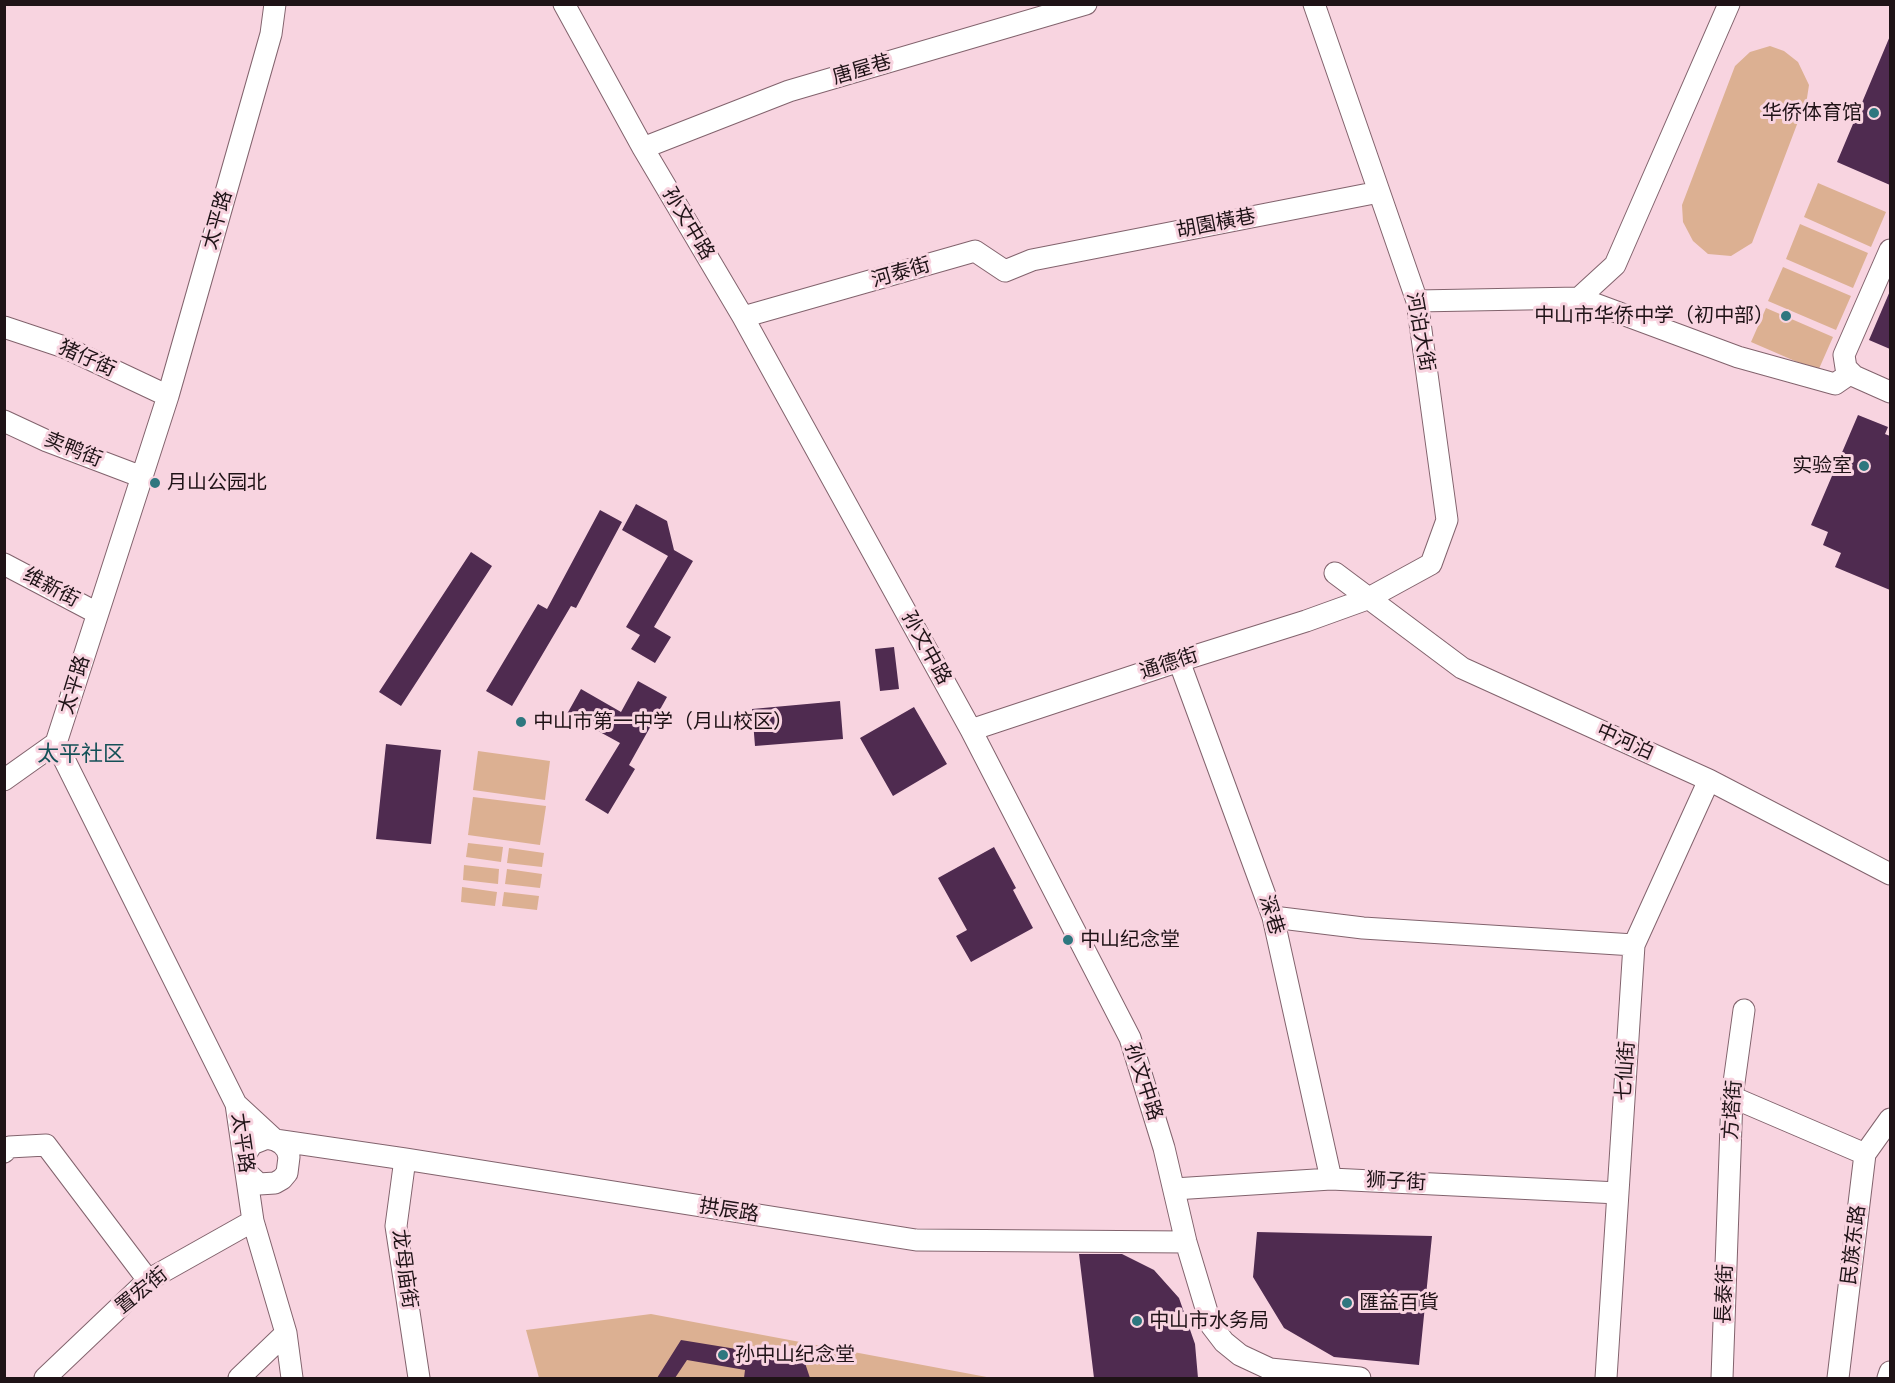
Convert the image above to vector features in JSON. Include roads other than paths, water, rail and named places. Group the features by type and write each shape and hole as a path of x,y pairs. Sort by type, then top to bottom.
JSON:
{"street":[{"name":"太平路","path":"275,4 271,34 168,396 56,743 236,1104 253,1218 286,1333 292,1378"},
{"name":"孙文中路","path":"564,4 643,148 743,317 971,730 1130,1038 1164,1148 1186,1242 1211,1325 1224,1342 1240,1355 1270,1369"},
{"name":"唐屋巷","path":"643,148 789,91 1086,4"},
{"name":"河泊大街","path":"1314,4 1417,301 1447,520 1431,564 1367,599"},
{"path":"1579,298 1615,265 1729,4"},
{"name":"胡園橫巷","path":"1053,256 1379,192"},
{"path":"1890,250 1844,355 1846,368 1851,373 1890,392"},
{"name":"河泰街","path":"743,317 975,251 1005,271 1032,260 1053,256"},
{"path":"1417,301 1579,298 1738,357 1835,384 1851,373"},
{"name":"猪仔街","path":"4,327 64,347 168,396"},
{"name":"卖鸭街","path":"4,421 47,441 142,477"},
{"name":"维新街","path":"4,564 97,613"},
{"name":"中河泊","path":"1335,573 1462,668 1709,780 1890,874"},
{"name":"通德街","path":"971,730 1367,599"},
{"name":"深巷","path":"1179,661 1273,917 1331,1179"},
{"path":"4,780 56,743"},
{"name":"七仙街","path":"1606,1378 1634,945 1709,780"},
{"path":"1273,917 1363,928 1634,945"},
{"name":"方塔街","path":"1728,1210 1732,1097 1744,1010"},
{"path":"1732,1097 1865,1154"},
{"path":"236,1104 287,1150 290,1157 287,1173 275,1183 253,1218"},
{"name":"民族东路","path":"1838,1378 1865,1154 1890,1119"},
{"path":"275,1140 267,1138 252,1143 245,1165 259,1184 275,1183"},
{"name":"拱辰路","path":"275,1140 915,1240 1186,1242"},
{"path":"4,1152 9,1147 46,1145 148,1280"},
{"path":"290,1157 297,1150 314,1145"},
{"name":"龙母庙街","path":"405,1159 396,1226 419,1378"},
{"name":"狮子街","path":"1174,1189 1331,1179 1618,1194"},
{"name":"長泰街","path":"1722,1378 1728,1210"},
{"name":"置宏街","path":"45,1378 148,1280 253,1218"},
{"path":"240,1378 286,1333"},
{"path":"1246,1378 1270,1369 1360,1378"},
{"path":"1888,1378 1890,1372"}],"place":[{"name":"华侨体育馆","path":"1874,113"},
{"name":"中山市华侨中学（初中部）","path":"1786,316"},
{"name":"实验室","path":"1864,466"},
{"name":"月山公园北","path":"155,483"},
{"name":"中山市第一中学（月山校区）","path":"521,722"},
{"name":"中山纪念堂","path":"1068,940"},
{"name":"匯益百貨","path":"1347,1303"},
{"name":"中山市水务局","path":"1137,1321"},
{"name":"孙中山纪念堂","path":"723,1355"}],"district":[{"name":"太平社区","path":"81,755"}]}
